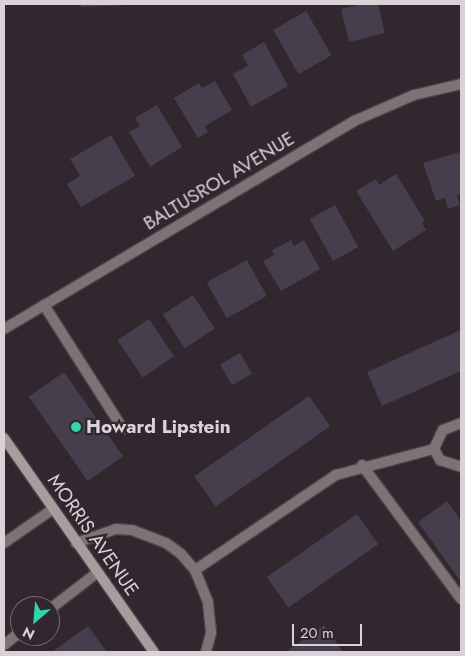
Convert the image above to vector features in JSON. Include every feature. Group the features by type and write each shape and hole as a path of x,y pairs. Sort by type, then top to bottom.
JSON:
{"main road":[{"name":"MORRIS AVENUE","path":"4,438 154,652"}],"street":[{"name":"BALTUSROL AVENUE","path":"4,329 354,121 414,95 461,84"},
{"path":"44,305 123,429"},
{"path":"434,449 442,430 461,423"},
{"path":"194,570 316,485 362,465 434,449"},
{"path":"434,449 440,460 461,467"},
{"path":"362,465 461,599"},
{"path":"4,543 53,509"},
{"path":"76,543 116,530 132,530 166,543 194,570 211,617 206,652"},
{"path":"60,602 98,573"}],"building":[{"path":"81,4 128,4 128,5 81,7"},
{"path":"363,4 378,4 385,33 349,42 341,9"},
{"path":"306,11 332,55 299,74 273,30"},
{"path":"264,42 288,86 251,107 233,74 248,66 242,55"},
{"path":"215,81 232,110 205,126 208,132 198,138 174,98 199,83 202,88"},
{"path":"157,105 182,147 150,167 129,132 140,126 135,118"},
{"path":"111,135 135,176 81,207 67,184 80,176 70,159"},
{"path":"460,152 461,194 457,195 460,205 448,209 445,198 436,201 423,163"},
{"path":"396,174 425,221 422,223 426,230 393,251 356,191 376,179 379,185"},
{"path":"335,205 358,247 333,261 310,219"},
{"path":"291,240 294,246 304,240 320,269 281,291 263,261 274,255 272,250"},
{"path":"247,260 267,296 227,318 207,282"},
{"path":"193,295 215,329 185,348 163,315"},
{"path":"149,319 174,356 143,378 117,340"},
{"path":"461,330 461,371 382,406 367,372"},
{"path":"240,353 252,374 232,385 220,364"},
{"name":"Howard Lipstein","path":"64,372 123,456 88,481 29,397"},
{"path":"309,396 330,426 216,507 194,476"},
{"path":"447,501 461,521 461,582 418,522"},
{"path":"357,514 378,544 288,607 267,577"},
{"path":"324,625 343,652 286,652"},
{"path":"88,626 107,652 52,652"}],"place":[{"name":"Howard Lipstein","path":"76,427"}]}
